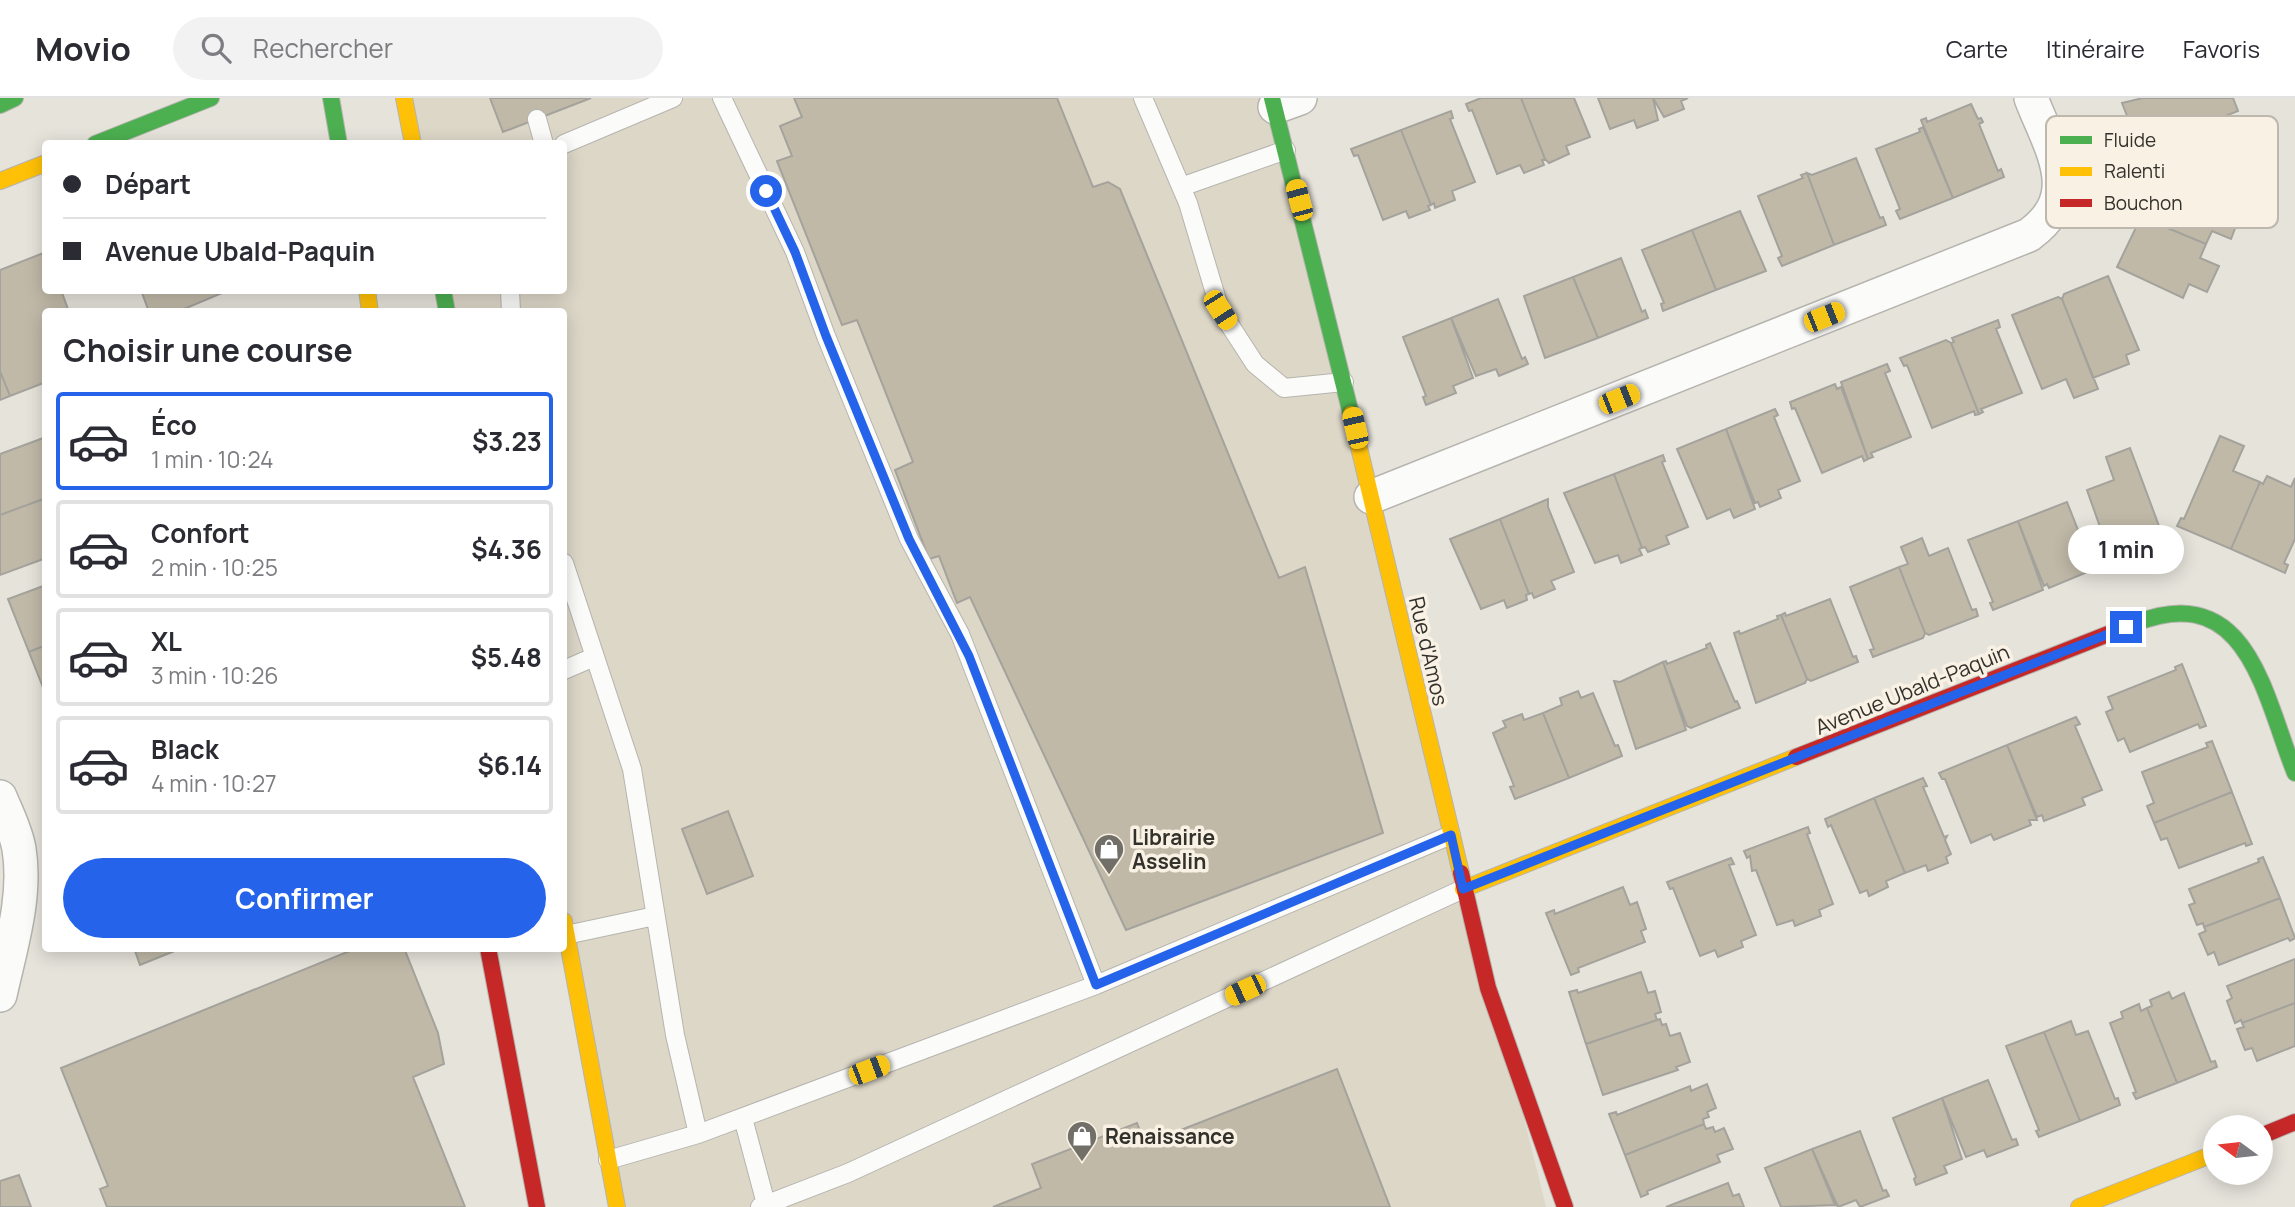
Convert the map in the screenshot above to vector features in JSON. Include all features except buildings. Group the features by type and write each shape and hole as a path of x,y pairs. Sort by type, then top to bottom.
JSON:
{"street":[{"path":"0,104 15,98"},
{"path":"105,140 211,98"},
{"path":"331,98 338,140"},
{"path":"404,98 412,140"},
{"path":"2031,98 2046,139"},
{"name":"Rue d'Amos","path":"1282,101 1286,150 1488,988 1565,1207"},
{"path":"0,181 42,165"},
{"path":"1371,497 2029,235 2046,222"},
{"name":"Avenue Ubald-Paquin","path":"1463,889 2151,617 2180,610 2213,618 2236,634 2249,656 2295,773"},
{"path":"0,797 19,848 20,874 19,904 0,995"},
{"path":"567,939 617,1207"},
{"path":"489,952 537,1207"},
{"path":"2273,1131 2295,1122"},
{"path":"2079,1207 2203,1158"}],"lane":[{"path":"567,143 673,98"},
{"path":"722,98 795,252 826,336 909,539 960,634 1096,985"},
{"path":"1143,98 1181,187 1220,310 1255,364 1284,388 1344,382"},
{"path":"537,119 543,140"},
{"path":"1181,187 1286,150"},
{"path":"567,572 632,769 675,1035 698,1134"},
{"path":"567,669 594,657"},
{"path":"608,1160 743,1118 1096,985 1451,835"},
{"path":"743,1118 763,1206 848,1173 1463,889"},
{"path":"567,928 655,916"}],"shaded area":[{"path":"407,98 1272,98 1546,1207 618,1207 567,938 567,308 446,308 444,294 567,294 567,140 414,140"}],"traffic: fast":[{"path":"0,105 15,98"},
{"path":"105,140 211,98"},
{"path":"331,98 338,140"},
{"path":"1272,98 1351,414"},
{"path":"444,294 446,308"},
{"path":"2136,623 2174,614 2204,617 2227,631 2246,653 2261,680 2295,773"}],"traffic: slow":[{"path":"404,98 412,140"},
{"path":"0,181 42,165"},
{"path":"368,294 369,308"},
{"path":"1351,414 1461,873"},
{"path":"1463,889 1796,757"},
{"path":"567,937 617,1207"},
{"path":"2079,1207 2203,1158"}],"traffic: jam":[{"path":"1796,757 2136,623"},
{"path":"1461,873 1488,988 1565,1207"},
{"path":"489,952 537,1207"},
{"path":"2273,1131 2295,1122"}],"place":[{"name":"Librairie Asselin","path":"1109,876"},
{"name":"Renaissance","path":"1082,1163"}],"route":[{"path":"766,191 795,252 826,336 909,539 960,634 1096,985 1451,835 1463,889 2126,627"}]}
